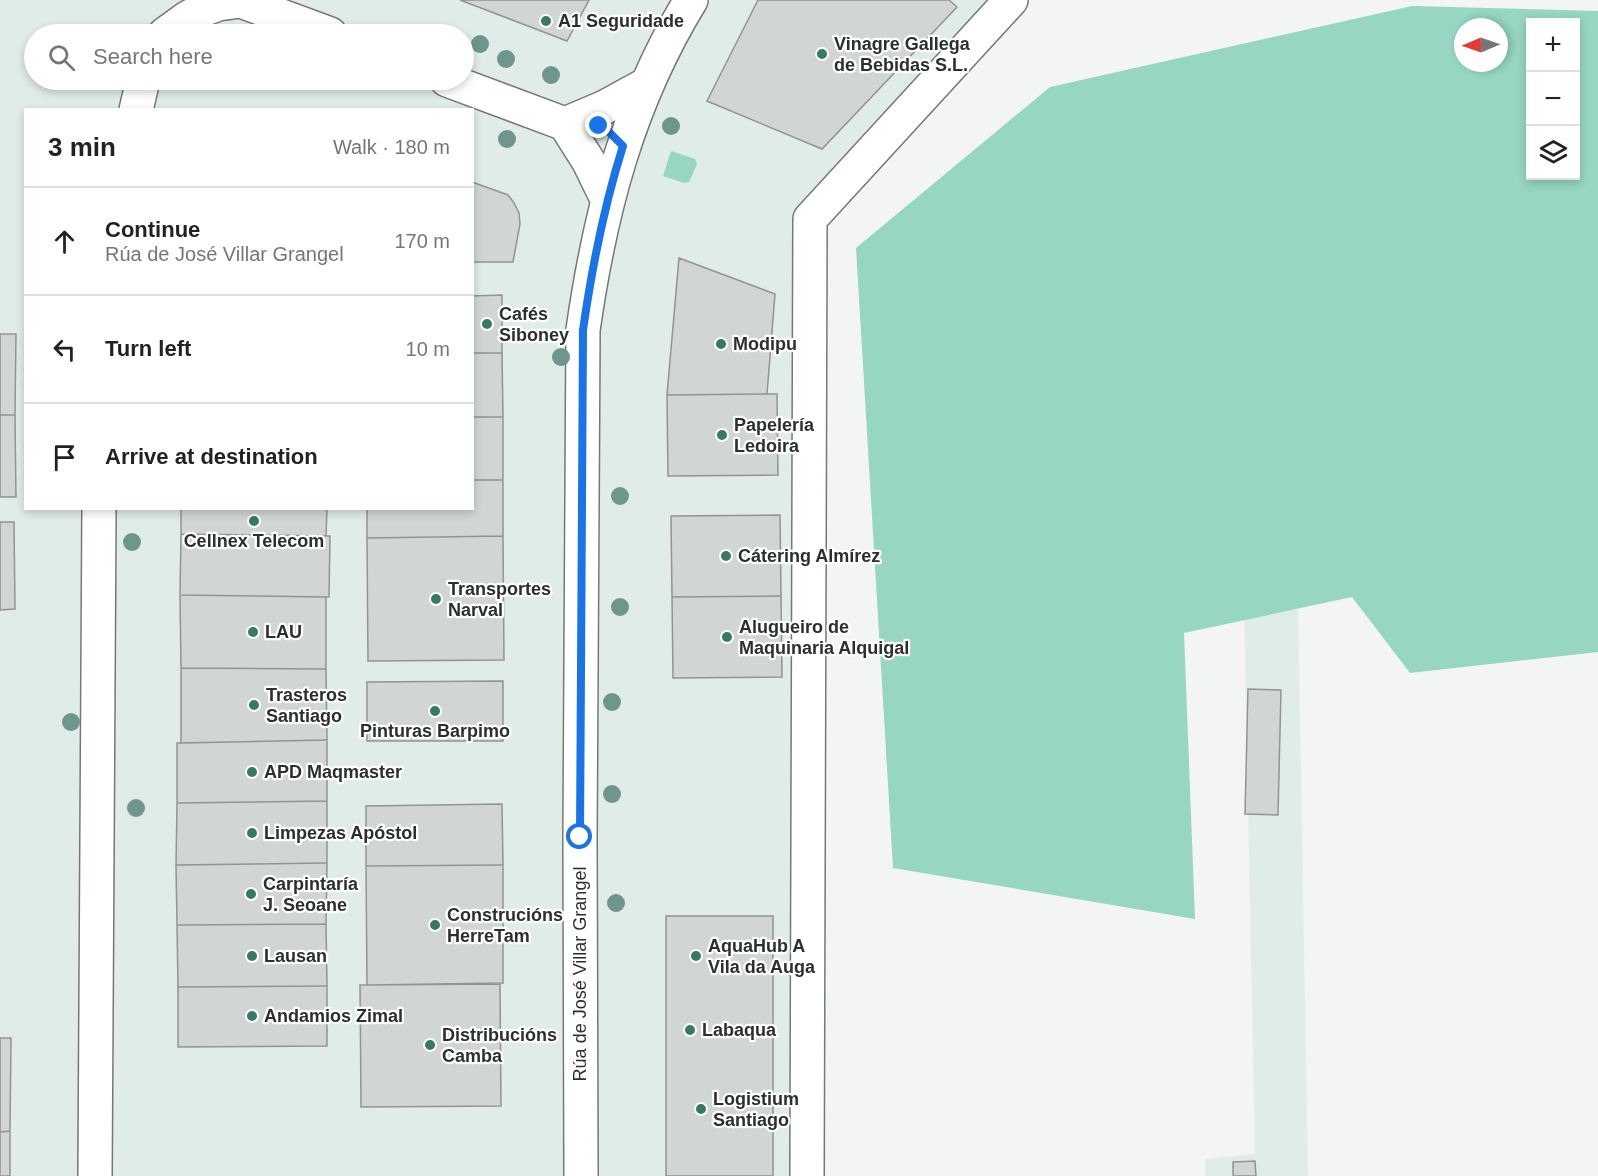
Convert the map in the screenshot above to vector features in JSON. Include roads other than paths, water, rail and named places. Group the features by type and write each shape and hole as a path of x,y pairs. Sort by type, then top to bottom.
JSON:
{"street":[{"path":"160,24 167,0"},
{"name":"Rúa de José Villar Grangel","path":"581,1176 580,802 583,330 592,270 607,199 623,146 647,84 691,0"},
{"path":"807,1176 810,219 1011,0"},
{"path":"179,24 226,1 298,24"},
{"path":"574,128 605,107 647,84"},
{"path":"136,108 141,90"},
{"path":"473,90 574,128 596,145 623,146"},
{"path":"574,128 607,199"},
{"path":"96,1176 99,510"}],"place":[{"name":"A1 Seguridade","path":"546,21"},
{"name":"Vinagre Gallega de Bebidas S.L.","path":"822,54"},
{"name":"Cafés Siboney","path":"487,324"},
{"name":"Modipu","path":"721,344"},
{"name":"Papelería Ledoira","path":"722,435"},
{"name":"Cellnex Telecom","path":"254,521"},
{"name":"Cátering Almírez","path":"726,556"},
{"name":"Transportes Narval","path":"436,599"},
{"name":"LAU","path":"253,632"},
{"name":"Alugueiro de Maquinaria Alquigal","path":"727,637"},
{"name":"Trasteros Santiago","path":"254,705"},
{"name":"Pinturas Barpimo","path":"435,711"},
{"name":"APD Maqmaster","path":"252,772"},
{"name":"Limpezas Apóstol","path":"252,833"},
{"name":"Carpintaría J. Seoane","path":"251,894"},
{"name":"Construcións HerreTam","path":"435,925"},
{"name":"Lausan","path":"252,956"},
{"name":"AquaHub A Vila da Auga","path":"696,956"},
{"name":"Andamios Zimal","path":"252,1016"},
{"name":"Labaqua","path":"690,1030"},
{"name":"Distribucións Camba","path":"430,1045"},
{"name":"Logistium Santiago","path":"701,1109"}]}
